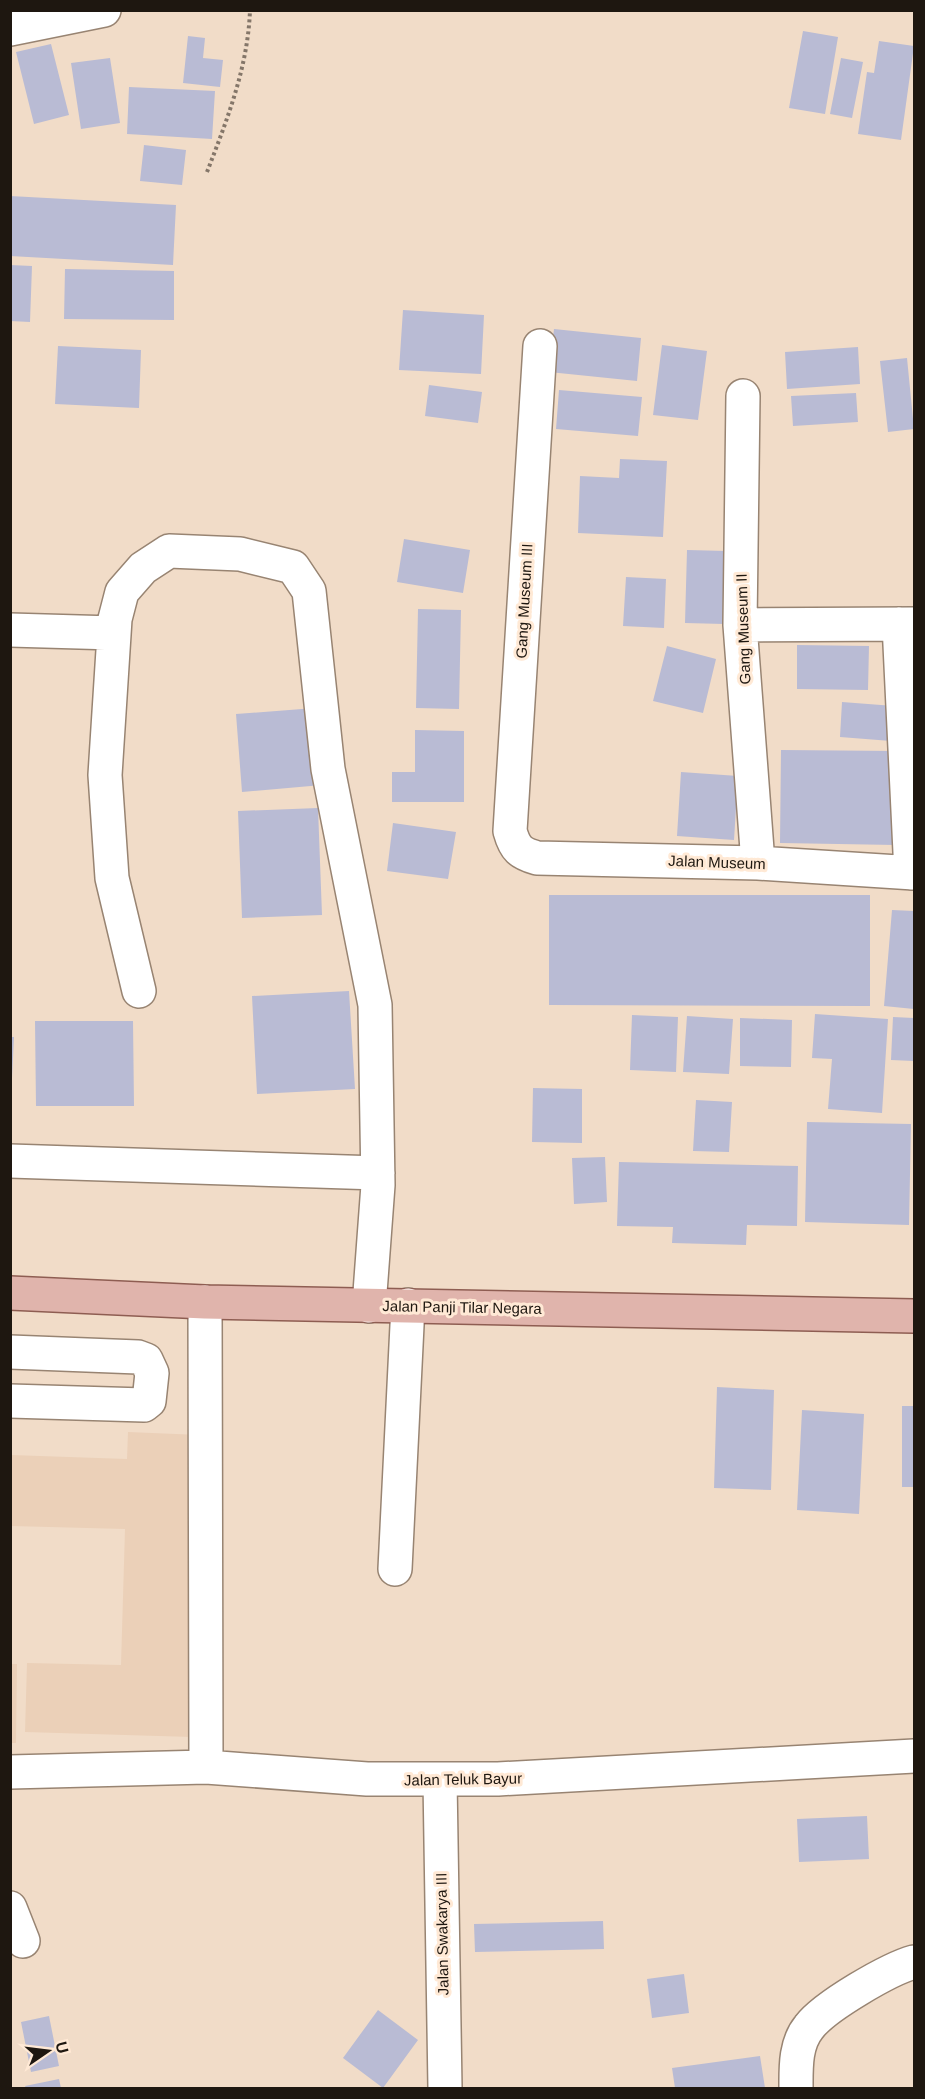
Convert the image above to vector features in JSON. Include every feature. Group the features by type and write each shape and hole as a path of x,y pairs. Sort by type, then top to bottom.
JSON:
{"main road":[{"name":"Jalan Panji Tilar Negara","path":"10,1293 205,1302 915,1316"}],"street":[{"path":"10,28 104,10"},
{"name":"Gang Museum III","path":"521,853 514,846 510,831 540,346"},
{"name":"Gang Museum II","path":"743,396 740,625 758,862"},
{"path":"140,991 111,866 105,775 114,633 122,592 142,568 169,551 240,554 293,567 309,591 328,769 375,1005 378,1173 369,1306"},
{"path":"740,625 907,624 913,873"},
{"path":"10,630 114,633"},
{"name":"Jalan Museum","path":"521,853 537,858 758,862 913,873"},
{"path":"10,1161 378,1173"},
{"path":"205,1302 206,1767"},
{"path":"395,1569 408,1305"},
{"path":"10,1352 138,1357 146,1360 152,1373 149,1401 144,1405 10,1401"},
{"name":"Jalan Teluk Bayur","path":"10,1772 206,1767 367,1779 440,1780 915,1756"},
{"name":"Jalan Swakarya III","path":"440,1780 445,2088"},
{"path":"10,1908 23,1941"},
{"path":"796,2088 795,2058 808,2027 842,2000 899,1966 915,1962"}],"path":[{"path":"207,172 232,105 249,38 250,10"}],"shaded area":[{"path":"128,1432 200,1435 192,1737 25,1732 27,1663 121,1665 125,1529 11,1526 11,1455 127,1459"},
{"path":"11,1664 17,1664 16,1743 11,1743"}],"building":[{"path":"803,31 838,37 825,114 789,108"},
{"path":"188,36 205,38 203,58 223,60 220,87 183,83"},
{"path":"879,41 914,46 901,140 858,134 867,72 874,73"},
{"path":"51,44 69,115 34,124 16,52"},
{"path":"110,58 120,123 81,129 71,63"},
{"path":"841,58 863,62 852,118 830,114"},
{"path":"129,87 215,91 212,139 127,134"},
{"path":"144,145 186,150 182,185 140,181"},
{"path":"10,196 176,205 173,265 10,256"},
{"path":"10,265 32,266 30,322 10,321"},
{"path":"65,269 174,271 174,320 64,319"},
{"path":"403,310 484,315 481,374 399,370"},
{"path":"554,329 641,338 637,381 549,372"},
{"path":"662,345 707,351 698,420 653,415"},
{"path":"58,346 141,350 139,408 55,404"},
{"path":"858,347 860,384 787,389 785,352"},
{"path":"907,358 914,429 888,432 880,361"},
{"path":"429,385 482,392 478,423 425,416"},
{"path":"559,390 642,397 638,436 556,429"},
{"path":"856,393 858,422 793,426 791,396"},
{"path":"620,459 667,461 663,537 578,533 580,476 619,478"},
{"path":"404,539 470,550 463,593 397,582"},
{"path":"687,550 727,551 724,624 685,623"},
{"path":"626,577 666,579 664,628 623,626"},
{"path":"418,609 461,610 459,709 416,708"},
{"path":"797,645 869,646 868,690 797,689"},
{"path":"667,646 716,659 703,713 653,701"},
{"path":"842,702 894,706 891,741 840,737"},
{"path":"315,708 322,785 242,792 236,714"},
{"path":"415,730 464,731 464,802 392,802 392,772 415,772"},
{"path":"781,750 897,751 896,845 780,843"},
{"path":"681,772 738,776 734,840 677,836"},
{"path":"318,808 322,915 242,918 238,811"},
{"path":"393,823 456,832 448,879 387,871"},
{"path":"549,895 870,895 870,1006 549,1005"},
{"path":"892,910 914,911 914,1009 884,1006"},
{"path":"349,991 355,1089 257,1094 252,996"},
{"path":"815,1014 888,1019 882,1113 828,1109 832,1059 812,1058"},
{"path":"632,1015 678,1017 676,1072 630,1070"},
{"path":"687,1016 733,1019 729,1074 683,1072"},
{"path":"893,1017 914,1018 914,1061 891,1060"},
{"path":"740,1018 792,1020 791,1067 740,1066"},
{"path":"35,1021 133,1021 134,1106 36,1106"},
{"path":"10,1037 14,1037 12,1078 10,1078"},
{"path":"533,1088 582,1089 582,1143 532,1142"},
{"path":"696,1100 732,1102 729,1152 693,1151"},
{"path":"807,1122 911,1124 909,1225 805,1222"},
{"path":"605,1157 607,1202 574,1204 572,1158"},
{"path":"619,1162 798,1166 797,1226 747,1225 746,1245 672,1243 673,1227 617,1226"},
{"path":"717,1387 774,1390 771,1490 714,1488"},
{"path":"902,1406 914,1406 914,1487 902,1487"},
{"path":"802,1410 864,1414 859,1514 797,1510"},
{"path":"867,1816 869,1859 799,1862 797,1819"},
{"path":"603,1921 604,1949 475,1952 474,1924"},
{"path":"684,1974 689,2013 652,2018 647,1979"},
{"path":"378,2010 418,2040 383,2088 343,2058"},
{"path":"49,2016 59,2066 31,2072 21,2022"},
{"path":"760,2056 765,2088 675,2088 672,2068"},
{"path":"59,2079 61,2088 26,2088 25,2086"}]}
